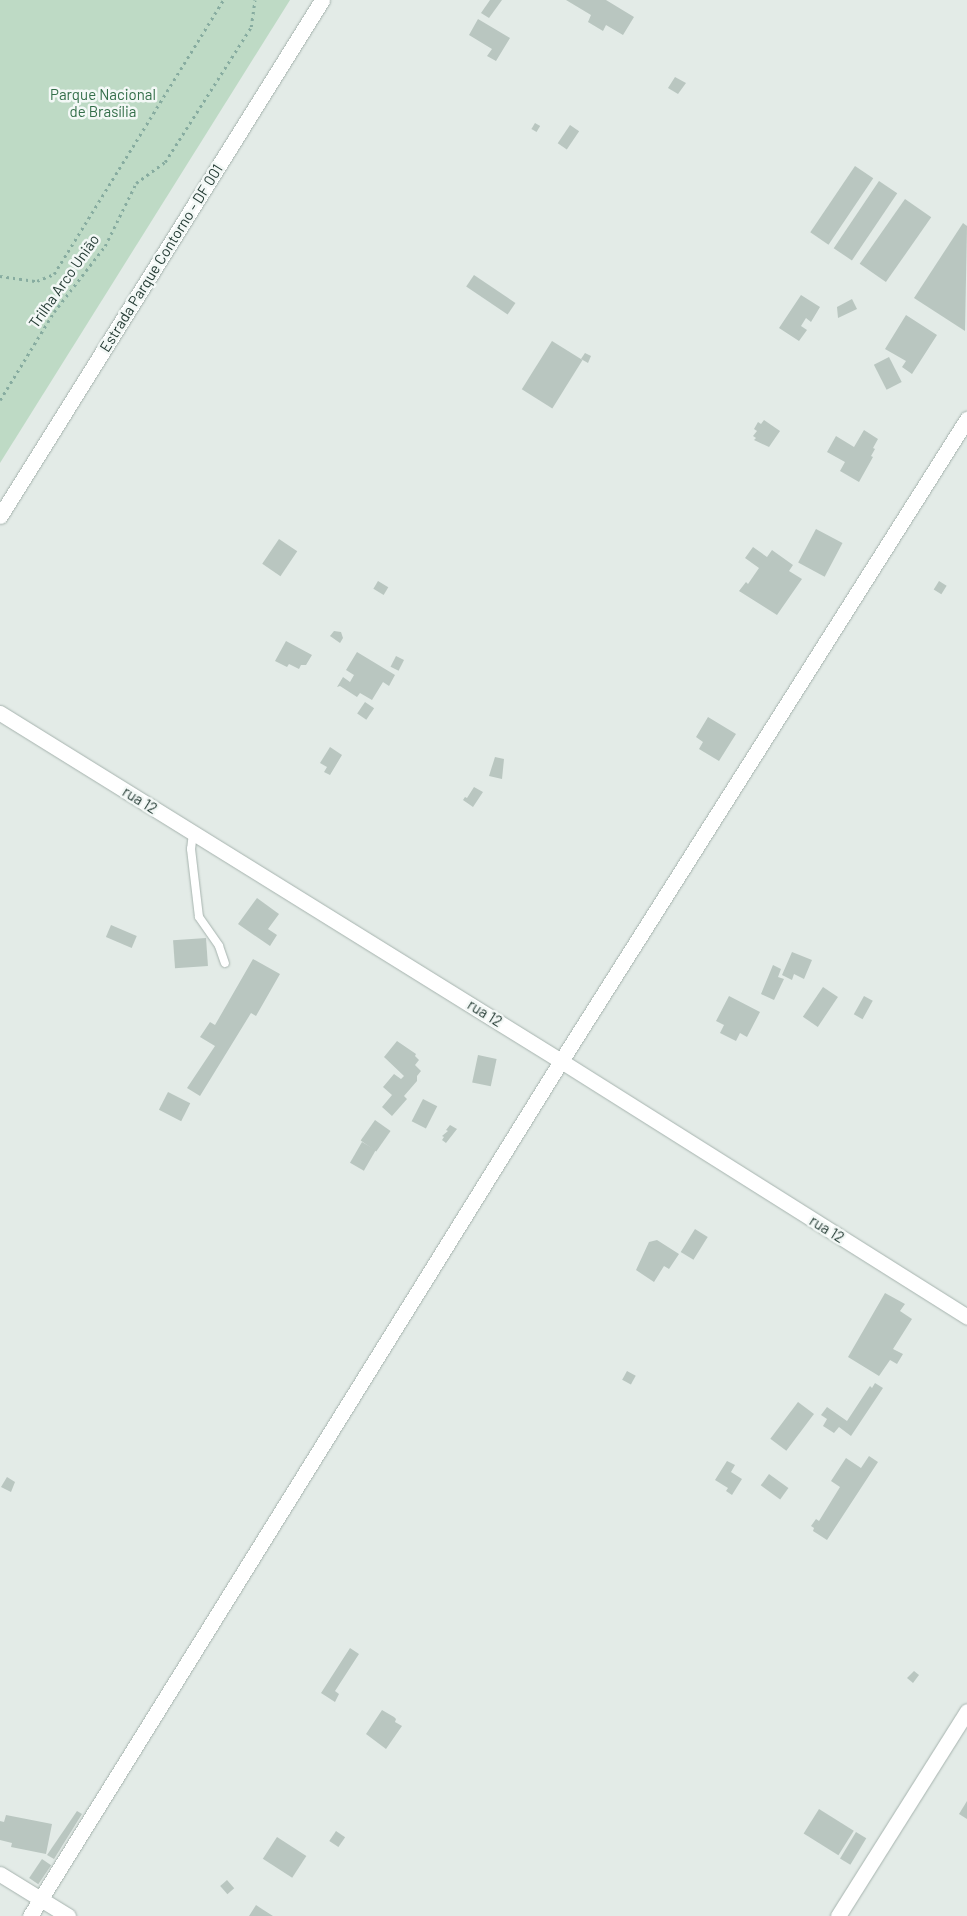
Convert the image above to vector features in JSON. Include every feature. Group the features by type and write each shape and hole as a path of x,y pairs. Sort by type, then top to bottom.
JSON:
{"street":[{"name":"Estrada Parque Contorno - DF 001","path":"0,516 322,0"},
{"path":"30,1916 561,1060 967,420"},
{"name":"rua 12","path":"0,713 561,1060 967,1317"},
{"path":"838,1916 967,1710"},
{"path":"0,1874 68,1916"}],"lane":[{"path":"193,833 192,849 199,916 220,946 225,963"}],"path":[{"path":"0,276 37,281 54,274 223,0"},
{"name":"Trilha Arco União","path":"0,400 54,312 105,246 136,183 165,162 251,27 255,0"}],"green space":[{"name":"Parque Nacional de Brasília","path":"0,0 290,0 0,463"}],"building":[{"path":"490,0 502,0 489,18 481,13"},
{"path":"566,0 606,0 634,17 623,35 606,25 603,31 588,22 591,15"},
{"path":"478,19 510,38 496,61 487,56 492,49 469,35"},
{"path":"675,77 686,83 678,94 668,88"},
{"path":"535,123 540,126 537,132 531,129"},
{"path":"570,125 579,131 567,149 558,143"},
{"path":"855,166 873,178 829,245 810,232"},
{"path":"879,181 897,193 852,260 834,248"},
{"path":"905,199 931,217 886,282 860,264"},
{"path":"963,223 967,226 965,331 914,298"},
{"path":"474,275 515,303 508,315 466,287"},
{"path":"801,295 820,307 811,322 806,318 801,326 807,330 799,341 779,328"},
{"path":"852,299 857,309 838,318 837,307"},
{"path":"906,315 937,335 912,374 902,367 906,361 885,349"},
{"path":"552,341 583,360 552,408 522,389"},
{"path":"585,353 591,356 588,363 581,359"},
{"path":"889,357 902,382 887,390 874,365"},
{"path":"764,420 780,431 769,447 754,440 756,438 753,436 757,431 754,429 758,422 761,424"},
{"path":"864,430 878,439 873,448 875,449 871,456 873,457 859,482 840,471 845,462 827,452 836,436 854,447"},
{"path":"816,529 842,543 825,577 798,563"},
{"path":"279,539 297,551 280,576 262,564"},
{"path":"753,547 767,557 772,550 793,565 789,571 802,579 777,615 739,591 746,582 748,584 759,568 745,558"},
{"path":"378,581 388,587 384,595 373,589"},
{"path":"939,581 947,586 941,594 934,589"},
{"path":"334,631 341,632 343,638 340,643 330,636"},
{"path":"286,641 312,655 306,665 301,665 299,669 289,664 287,667 275,661"},
{"path":"357,652 395,675 389,686 383,682 372,700 360,693 357,697 340,686 337,687 343,677 350,682 354,675 346,670"},
{"path":"396,656 404,660 399,671 391,667"},
{"path":"365,702 374,708 366,720 357,714"},
{"path":"708,717 736,734 719,761 699,749 703,742 696,737"},
{"path":"330,747 342,755 330,775 324,772 327,767 320,763"},
{"path":"495,757 504,759 502,779 489,776"},
{"path":"474,787 483,792 473,807 463,800 465,797 467,798"},
{"path":"257,898 279,914 268,929 277,935 270,946 238,924"},
{"path":"111,925 137,936 132,948 106,937"},
{"path":"206,938 208,966 175,968 173,940"},
{"path":"792,952 812,960 804,979 794,974 792,980 782,975"},
{"path":"253,959 280,974 256,1016 251,1013 200,1096 187,1088 215,1046 200,1037 210,1022 215,1025"},
{"path":"773,965 781,969 778,977 784,979 774,1000 761,994"},
{"path":"823,987 838,997 818,1027 803,1017"},
{"path":"729,996 760,1012 747,1037 740,1033 736,1041 720,1033 724,1025 716,1021"},
{"path":"864,996 873,1001 863,1019 854,1014"},
{"path":"397,1041 416,1054 415,1056 419,1060 415,1065 421,1071 417,1076 417,1081 404,1096 407,1099 392,1116 382,1107 392,1095 383,1087 394,1074 401,1079 404,1076 384,1057"},
{"path":"478,1055 497,1059 491,1086 472,1082"},
{"path":"168,1092 190,1103 181,1121 159,1110"},
{"path":"423,1099 437,1106 426,1129 412,1121"},
{"path":"375,1120 391,1131 376,1151 361,1140"},
{"path":"450,1125 457,1129 446,1143 442,1140 444,1137 442,1136 448,1131 446,1130"},
{"path":"362,1142 376,1150 364,1171 350,1163"},
{"path":"695,1229 708,1237 693,1260 681,1252"},
{"path":"657,1240 679,1254 669,1269 664,1266 654,1282 636,1270 649,1242"},
{"path":"885,1293 905,1304 900,1311 912,1319 893,1349 903,1354 897,1364 890,1360 879,1376 848,1357"},
{"path":"627,1371 636,1376 631,1385 622,1380"},
{"path":"875,1383 883,1388 851,1436 839,1427 834,1433 823,1426 827,1419 821,1415 827,1407 847,1421 870,1386 872,1388"},
{"path":"798,1402 814,1414 786,1451 770,1439"},
{"path":"869,1456 878,1462 827,1540 813,1531 814,1528 811,1526 816,1519 819,1521 840,1487 831,1481 846,1458 861,1468"},
{"path":"727,1461 735,1465 731,1472 742,1479 732,1495 726,1491 728,1488 715,1480"},
{"path":"769,1474 788,1488 780,1499 761,1485"},
{"path":"7,1477 15,1482 11,1492 1,1487"},
{"path":"350,1648 359,1654 335,1691 339,1694 335,1702 321,1693"},
{"path":"914,1671 919,1675 913,1683 907,1678"},
{"path":"382,1710 394,1717 396,1719 395,1722 402,1726 386,1749 366,1734"},
{"path":"967,1801 967,1819 959,1814"},
{"path":"819,1809 854,1831 838,1855 804,1834"},
{"path":"77,1811 82,1814 54,1859 47,1855"},
{"path":"6,1815 52,1824 46,1854 11,1847 12,1843 0,1840 0,1821 4,1822"},
{"path":"336,1831 345,1837 338,1847 329,1841"},
{"path":"856,1832 866,1838 850,1865 840,1859"},
{"path":"277,1837 306,1856 292,1878 263,1859"},
{"path":"42,1859 51,1865 38,1884 29,1878"},
{"path":"227,1880 234,1888 227,1894 220,1886"},
{"path":"256,1905 262,1909 273,1916 249,1916"}]}
